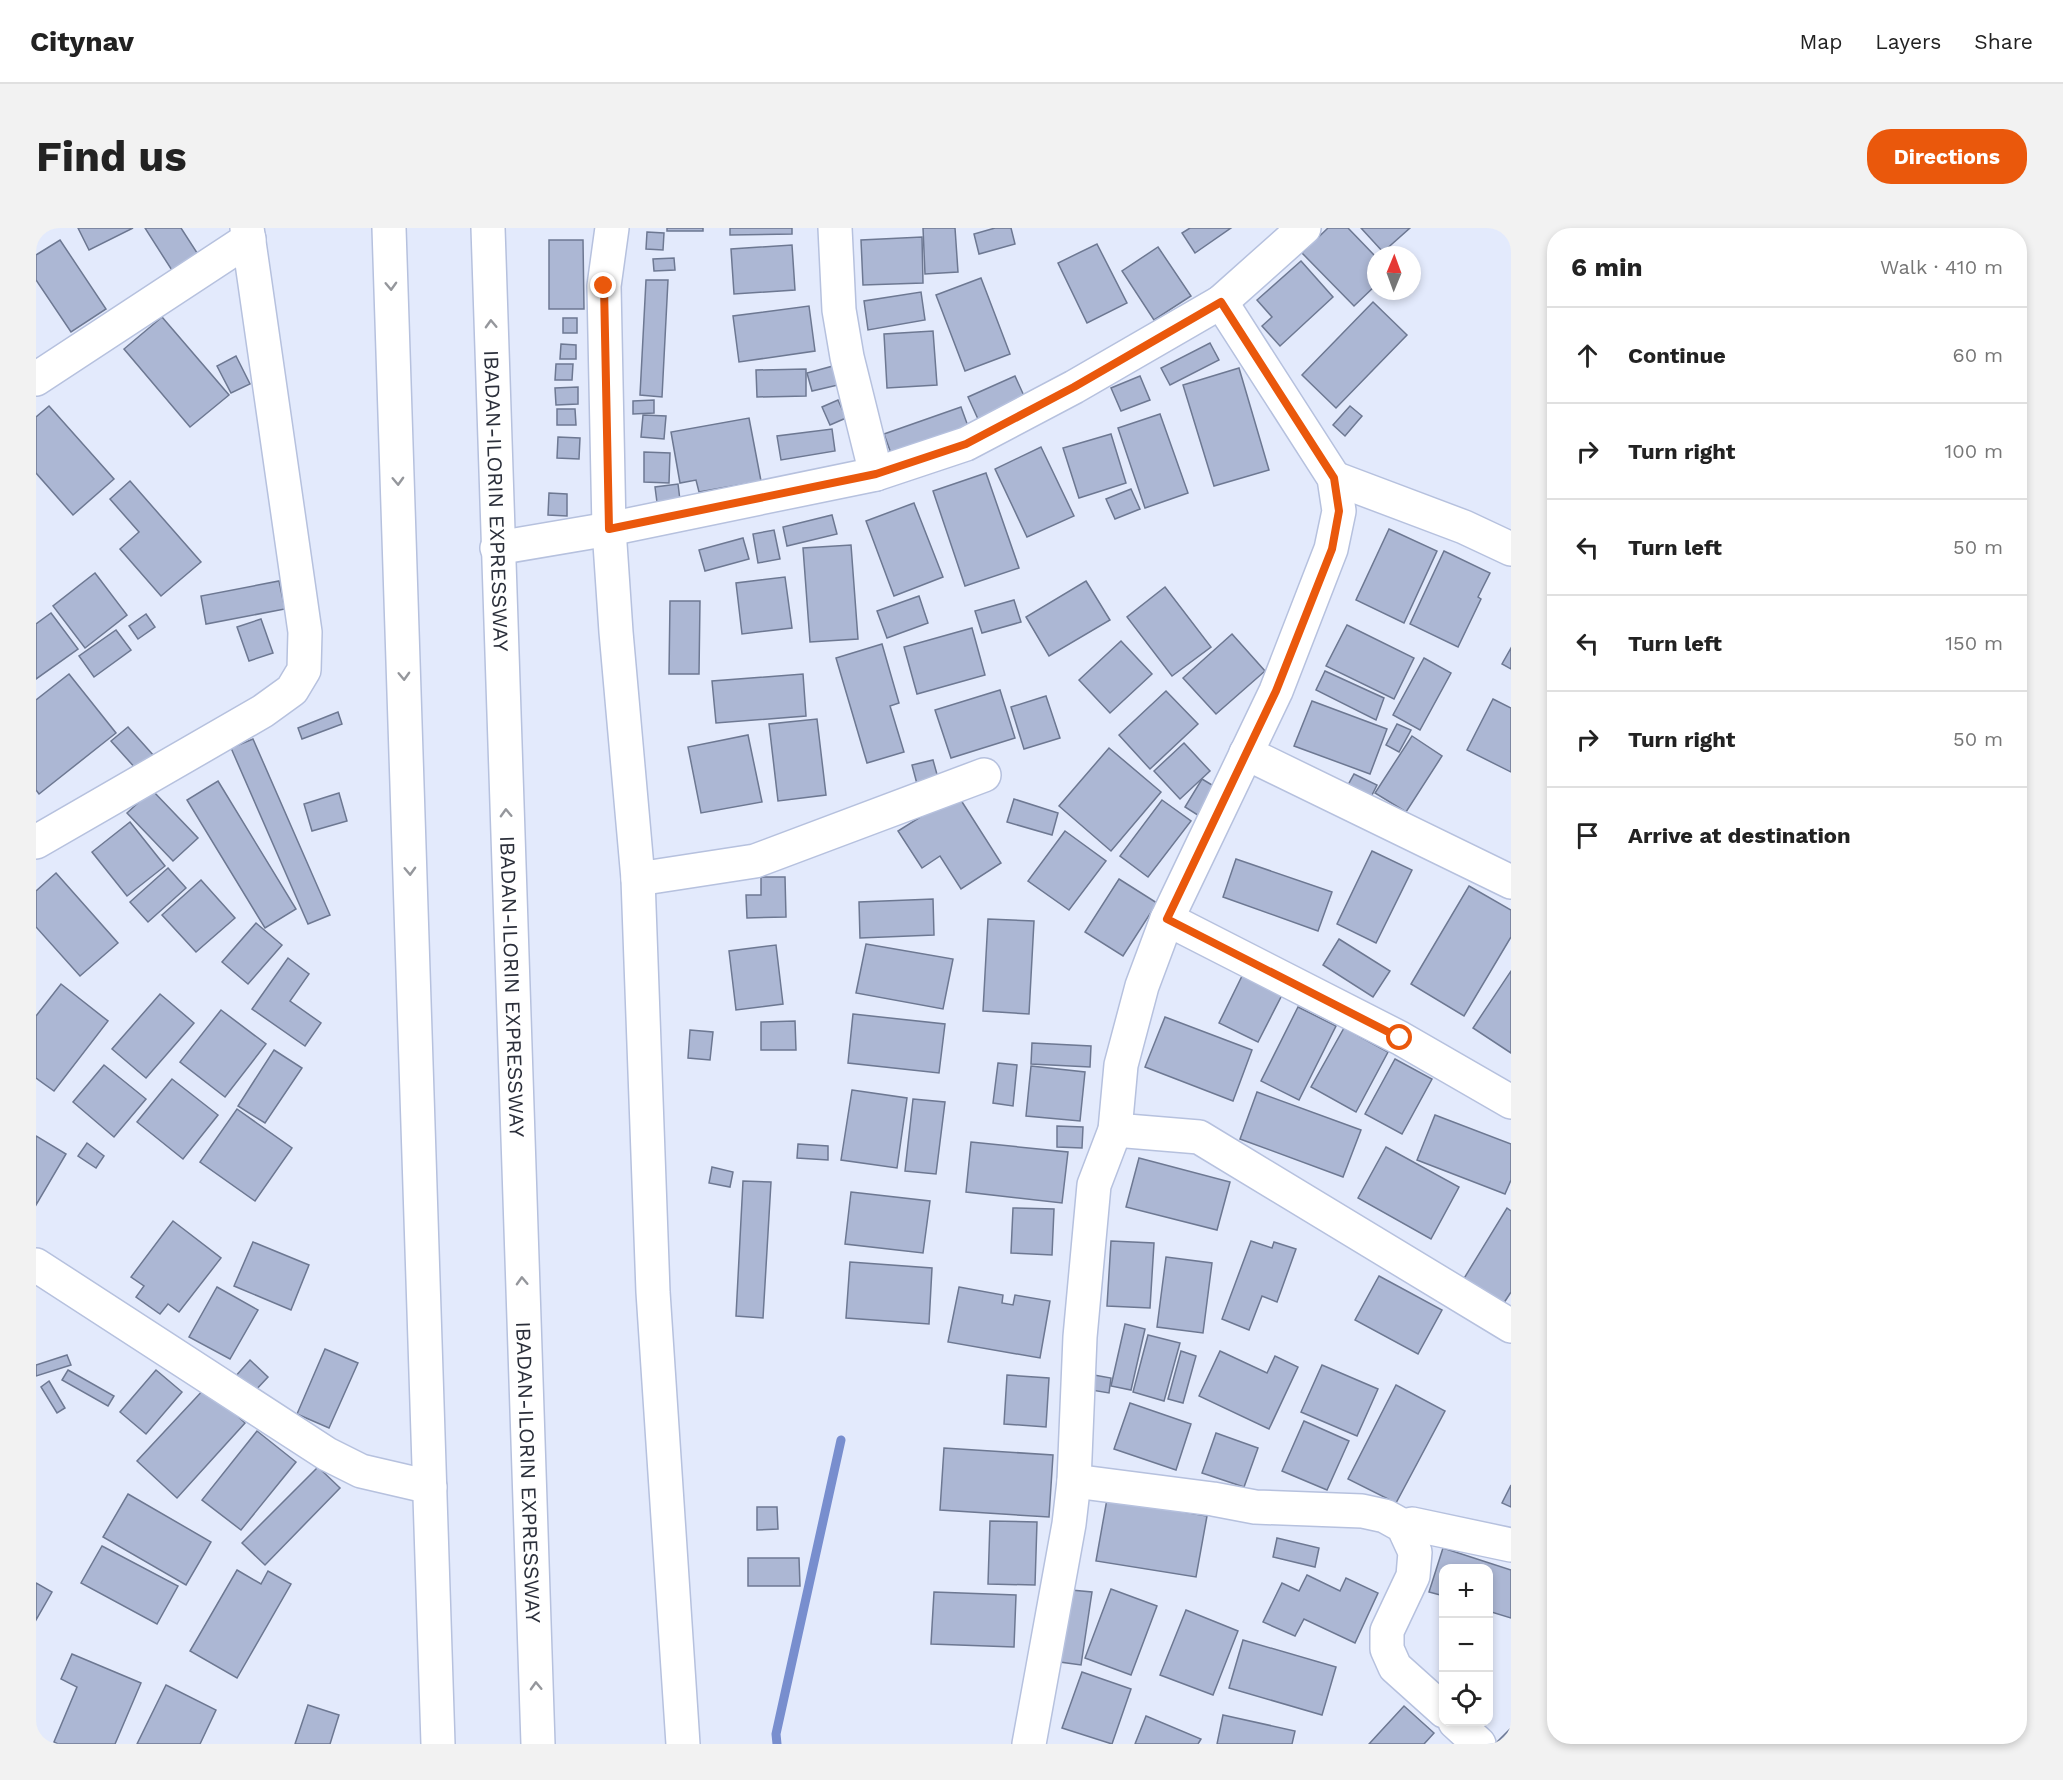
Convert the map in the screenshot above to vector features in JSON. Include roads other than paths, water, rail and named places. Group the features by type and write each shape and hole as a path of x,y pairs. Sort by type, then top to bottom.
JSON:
{"main road":[{"path":"389,228 438,1744"},
{"name":"IBADAN-ILORIN EXPRESSWAY","path":"488,228 538,1744"},
{"path":"612,228 604,286 609,529 616,632 639,879 653,1292 683,1744"},
{"path":"835,228 839,310 876,474"},
{"path":"497,548 609,529 876,474 966,444 1074,387 1221,302 1304,228"},
{"path":"36,379 248,233 305,632 304,670 292,690 263,711 36,842"},
{"path":"1029,1744 1069,1524 1074,1481 1080,1337 1094,1185 1115,1130 1121,1065 1142,986 1167,919 1276,691 1332,549 1339,511 1334,478 1221,302"},
{"path":"1334,478 1464,527 1511,549"},
{"path":"1246,753 1511,882"},
{"path":"639,879 755,861 984,775"},
{"path":"1167,919 1400,1038 1511,1102"},
{"path":"1115,1130 1199,1137 1511,1326"},
{"path":"36,1265 327,1454 361,1471 430,1487"},
{"path":"1074,1481 1214,1499 1255,1507 1362,1511 1385,1516 1403,1526 1415,1552 1413,1576 1387,1631 1387,1649 1395,1667 1439,1707"},
{"path":"1403,1526 1412,1524 1511,1545"},
{"path":"1459,1726 1479,1744"}],"waterway":[{"path":"777,1744 776,1734 841,1440"}]}
